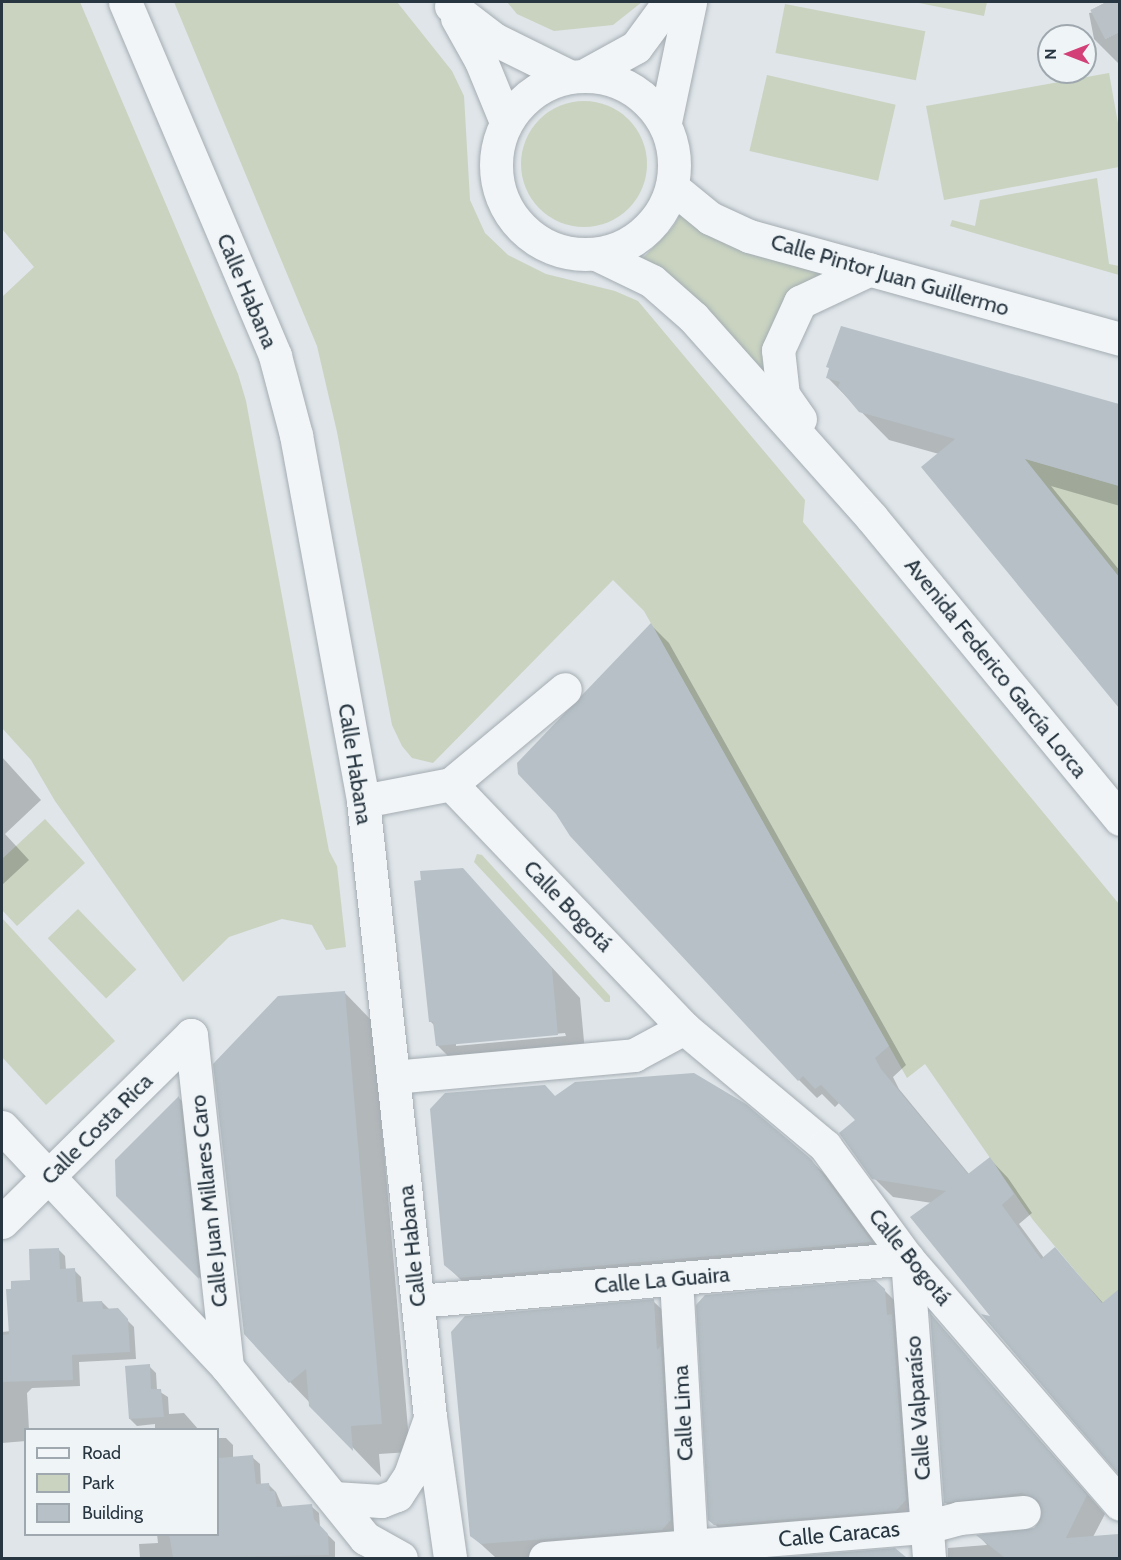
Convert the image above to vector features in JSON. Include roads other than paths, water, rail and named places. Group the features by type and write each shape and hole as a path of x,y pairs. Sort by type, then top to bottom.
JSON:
{"street":[{"name":"Calle Habana","path":"125,2 275,357 296,435 363,801 430,1418 450,1558"},
{"path":"449,4 494,39 578,75 618,80 645,97 664,122 674,154 672,187 662,212 645,232 622,247 596,254 560,250 542,244 520,227 504,204 496,177 497,149 506,122 522,100 543,84 578,75 636,47 669,2"},
{"path":"664,122 690,2"},
{"path":"449,4 481,61 506,122"},
{"name":"Calle Pintor Juan Guillermo","path":"672,187 710,218 749,236 1119,339"},
{"name":"Avenida Federico García Lorca","path":"596,254 652,281 693,316 872,518 1119,819"},
{"name":"Avenida Federico García Lorca","path":"870,269 800,302 778,350 783,395 872,518"},
{"path":"363,801 451,784 565,689"},
{"name":"Calle Bogotá","path":"451,784 684,1028 825,1146 907,1258 1119,1503"},
{"path":"393,1077 633,1055 684,1028"},
{"name":"Calle Costa Rica","path":"2,1222 191,1035"},
{"name":"Calle Juan Millares Caro","path":"191,1035 227,1367"},
{"path":"2,1127 47,1179 227,1367 365,1538 401,1558"},
{"name":"Calle La Guaira","path":"418,1301 907,1258"},
{"name":"Calle Valparaíso","path":"907,1258 928,1543"},
{"name":"Calle Lima","path":"676,1279 691,1546"},
{"path":"334,1498 381,1501 397,1496 410,1475 430,1418"},
{"name":"Calle Caracas","path":"545,1558 691,1546 928,1543 959,1518 1024,1512"}],"tunnel":[{"path":"1105,2 1120,32"}]}
